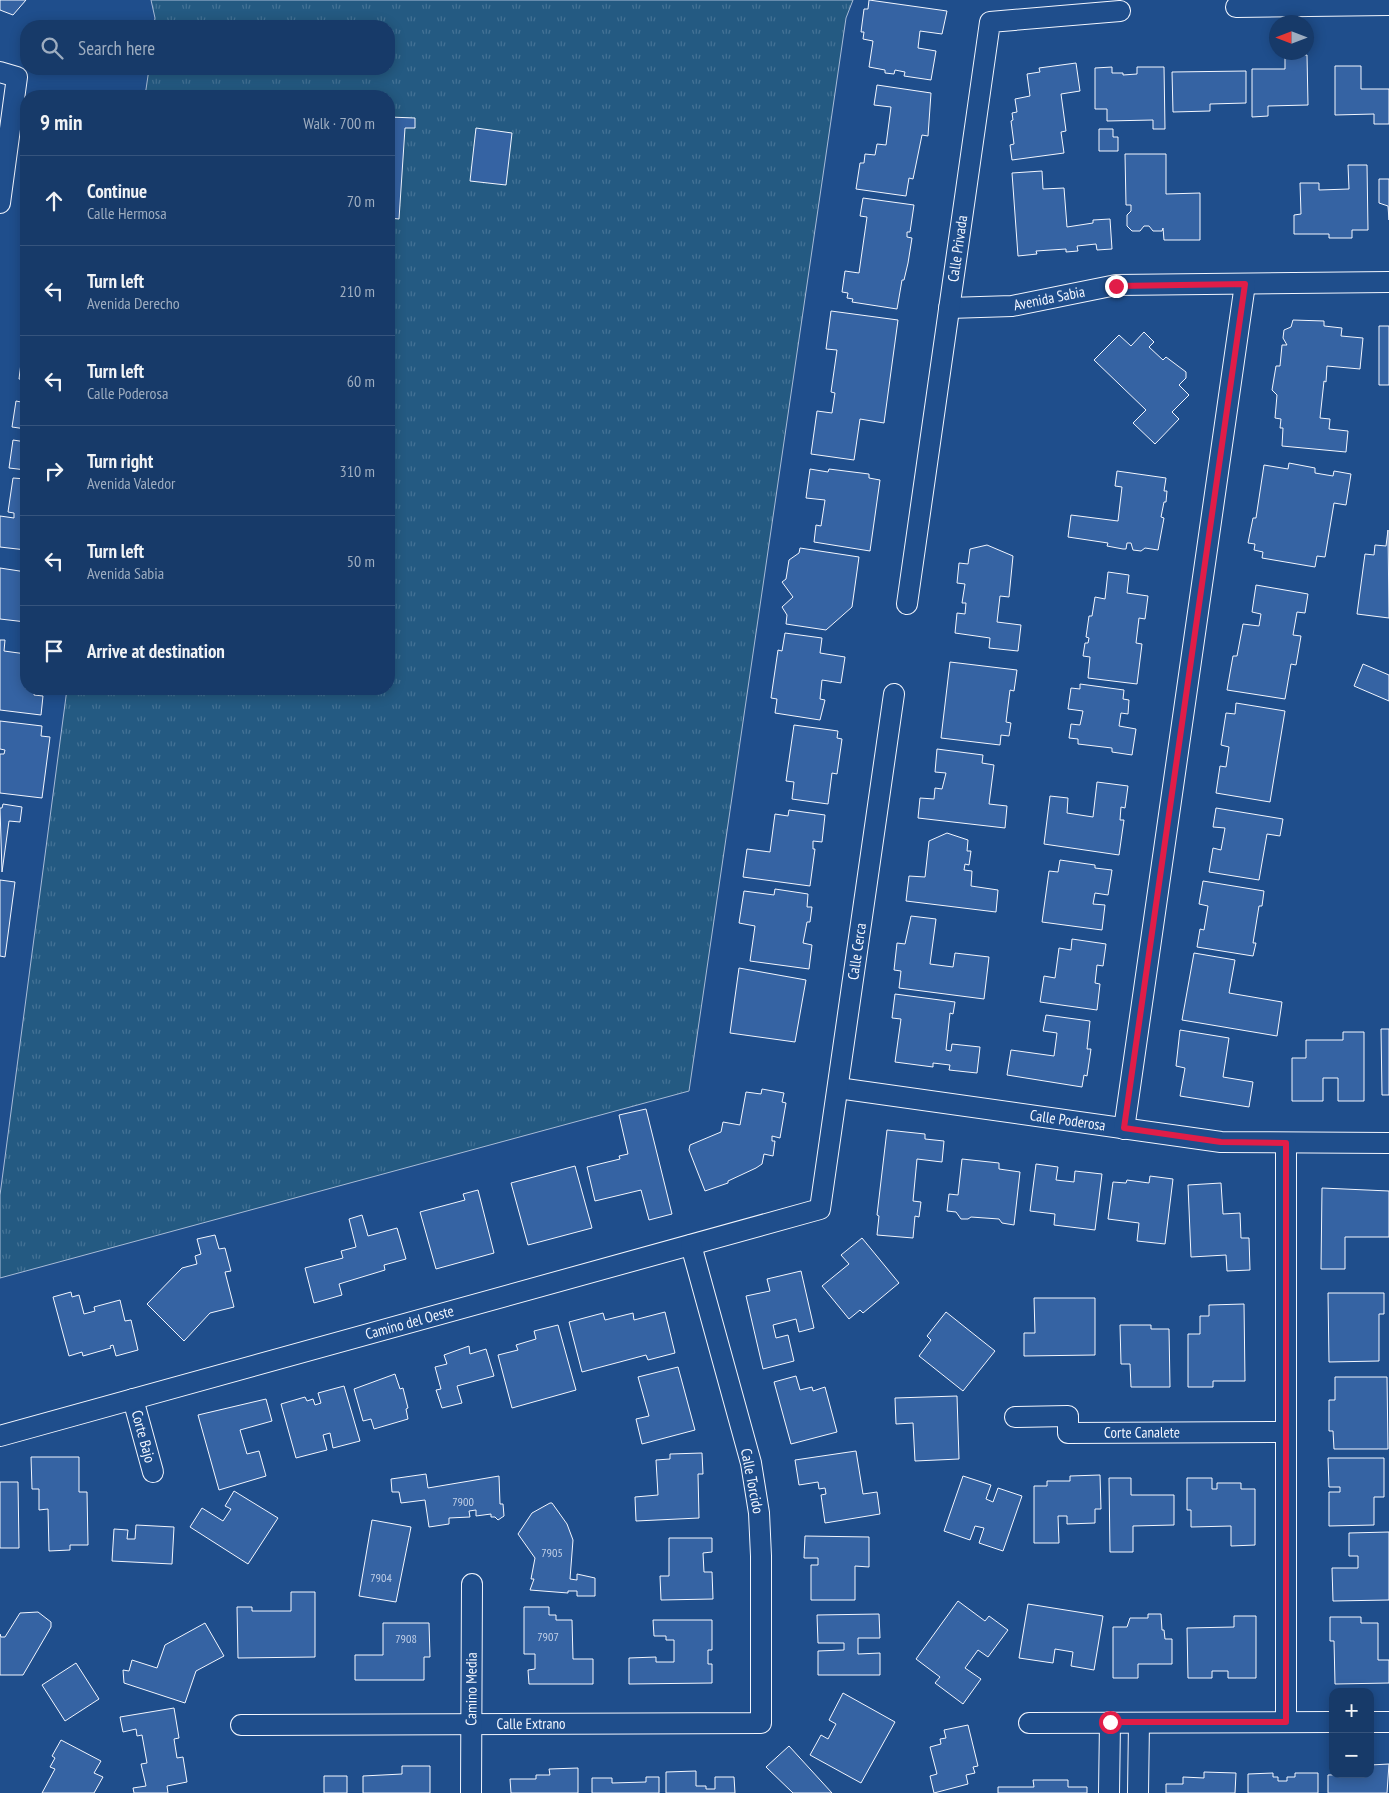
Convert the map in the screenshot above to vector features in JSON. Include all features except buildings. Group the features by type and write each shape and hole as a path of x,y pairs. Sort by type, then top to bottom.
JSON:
{"street":[{"path":"1236,6 1389,5"},
{"name":"Calle Privada","path":"907,604 990,22 1120,11"},
{"path":"0,203 9,75"},
{"name":"Avenida Sabia","path":"949,308 1012,306 1116,286 1389,282"},
{"path":"1124,1128 1245,284"},
{"name":"Calle Cerca","path":"820,1209 894,694"},
{"name":"Calle Poderosa","path":"838,1088 1221,1142 1389,1142"},
{"path":"1286,1143 1286,1722"},
{"name":"Camino del Oeste","path":"0,1436 820,1209"},
{"name":"Calle Torcido","path":"691,1245 751,1463 759,1513 761,1556 761,1723"},
{"name":"Corte Bajo","path":"133,1399 153,1472"},
{"name":"Corte Canalete","path":"1015,1416 1068,1416 1068,1433 1286,1432"},
{"name":"Camino Media","path":"471,1793 472,1584"},
{"path":"1029,1722 1329,1722"},
{"path":"1109,1793 1110,1722"},
{"path":"1138,1722 1138,1793"},
{"path":"1374,1722 1389,1722"},
{"name":"Calle Extrano","path":"241,1724 761,1723"}],"green space":[{"path":"151,0 853,0 846,18 689,1091 0,1278 0,1195 66,695 395,695 395,90 146,90 148,75 395,75 395,20 155,20"}],"route":[{"path":"1110,1722 1286,1722 1286,1143 1221,1142 1124,1128 1245,284 1116,286"}]}
